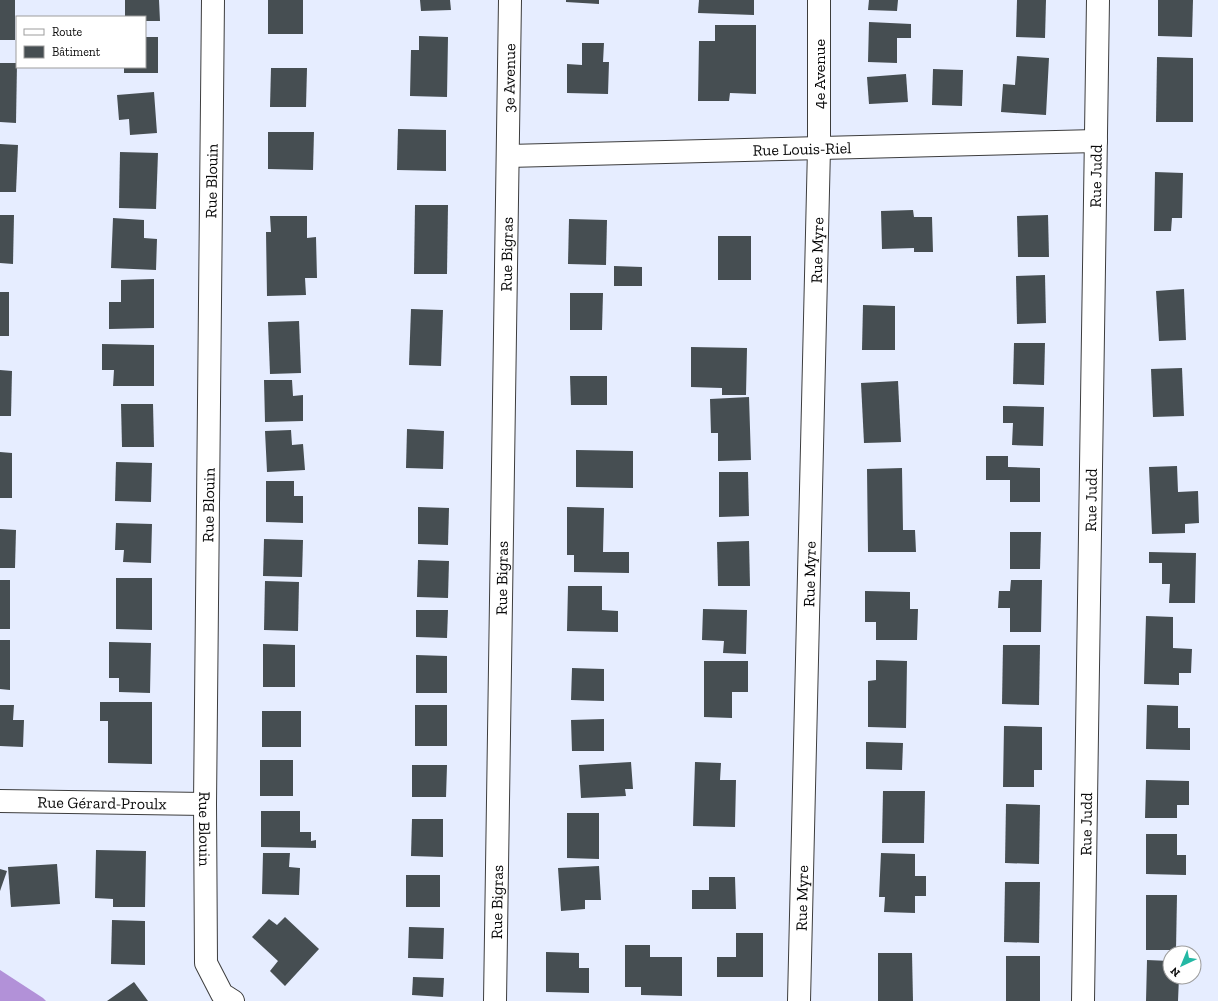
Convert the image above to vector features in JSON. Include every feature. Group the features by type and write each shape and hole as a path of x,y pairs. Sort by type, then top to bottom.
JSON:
{"street":[{"name":"Rue Blouin","path":"213,0 205,804 206,963 222,994 232,1001"},
{"name":"3e Avenue","path":"508,156 510,0"},
{"name":"4e Avenue","path":"819,0 819,148"},
{"name":"Rue Judd","path":"1083,1001 1098,0"},
{"name":"Rue Louis-Riel","path":"508,156 1096,141"},
{"name":"Rue Myre","path":"800,1001 819,148"},
{"name":"Rue Bigras","path":"495,1001 508,156"},
{"name":"Rue Gérard-Proulx","path":"0,800 205,804"}],"shaded area":[{"path":"0,970 43,998 46,1001 0,1001"}],"building":[{"path":"0,0 15,0 15,40 0,40"},
{"path":"125,0 159,0 160,21 146,21 146,16 125,16"},
{"path":"268,0 303,0 303,34 268,34"},
{"path":"420,0 450,0 451,10 421,11"},
{"path":"566,0 599,0 599,4 566,2"},
{"path":"699,0 754,0 754,15 698,13"},
{"path":"869,0 898,0 897,11 868,10"},
{"path":"1017,0 1046,0 1045,38 1016,37"},
{"path":"1158,0 1193,0 1192,37 1158,36"},
{"path":"869,22 911,24 911,38 897,38 897,63 868,62"},
{"path":"715,25 756,25 756,94 730,93 729,101 698,101 699,41 715,41"},
{"path":"419,36 448,37 447,97 410,96 411,50 419,50"},
{"path":"146,37 158,37 158,73 124,73 124,68 146,68"},
{"path":"582,43 604,43 603,62 609,62 608,94 567,93 567,64 582,65"},
{"path":"1017,56 1049,58 1046,115 1001,112 1003,84 1015,85"},
{"path":"1157,57 1193,58 1193,122 1156,122"},
{"path":"0,63 16,63 16,123 0,122"},
{"path":"271,68 307,68 306,107 270,107"},
{"path":"933,69 963,70 962,106 932,105"},
{"path":"906,74 908,102 869,104 867,77"},
{"path":"154,92 157,133 130,135 129,119 119,120 117,95"},
{"path":"398,129 446,130 446,171 397,170"},
{"path":"268,132 314,132 313,170 268,169"},
{"path":"0,144 18,145 16,192 0,192"},
{"path":"120,152 158,153 156,209 119,208"},
{"path":"1155,172 1183,173 1182,218 1172,218 1171,231 1154,231"},
{"path":"415,205 448,205 447,274 414,274"},
{"path":"913,210 914,217 932,217 933,252 914,252 914,248 882,249 881,211"},
{"path":"0,215 14,215 13,264 0,263"},
{"path":"1048,215 1049,257 1018,257 1017,216"},
{"path":"270,216 307,216 307,238 316,237 317,278 305,278 306,295 267,296 266,232 271,232"},
{"path":"113,218 144,220 144,238 157,239 156,270 111,268"},
{"path":"569,219 607,220 606,265 568,264"},
{"path":"718,236 751,236 751,280 718,280"},
{"path":"614,266 642,267 642,286 614,286"},
{"path":"1045,275 1046,323 1017,324 1016,276"},
{"path":"154,279 154,328 109,329 109,302 121,302 121,280"},
{"path":"1184,289 1186,340 1159,341 1156,291"},
{"path":"0,292 9,292 9,336 0,336"},
{"path":"570,293 603,293 602,330 570,330"},
{"path":"863,305 895,306 895,350 862,350"},
{"path":"411,309 443,310 441,366 409,365"},
{"path":"299,321 301,373 270,374 268,322"},
{"path":"1014,343 1045,343 1044,385 1013,384"},
{"path":"102,344 154,345 154,386 113,386 114,370 102,370"},
{"path":"691,347 747,348 746,395 722,395 722,388 691,387"},
{"path":"1182,368 1184,416 1153,417 1151,369"},
{"path":"0,370 12,371 11,416 0,416"},
{"path":"570,376 607,376 607,405 571,405"},
{"path":"264,380 292,380 293,396 303,395 303,421 265,422"},
{"path":"898,381 901,442 864,443 861,383"},
{"path":"749,397 751,460 718,461 718,433 711,433 710,399"},
{"path":"121,404 153,404 154,447 122,447"},
{"path":"1003,406 1044,407 1043,446 1012,445 1013,423 1003,423"},
{"path":"407,429 444,431 443,469 406,468"},
{"path":"291,430 292,445 303,444 305,470 267,472 265,431"},
{"path":"576,450 633,451 633,488 576,487"},
{"path":"0,452 12,453 12,498 0,498"},
{"path":"986,456 1008,456 1008,467 1040,468 1040,502 1010,502 1010,480 986,480"},
{"path":"116,462 152,463 151,502 115,501"},
{"path":"1177,466 1178,492 1198,491 1199,523 1185,524 1185,533 1152,534 1149,467"},
{"path":"902,468 903,530 915,530 916,552 868,552 867,469"},
{"path":"719,472 748,472 749,516 719,517"},
{"path":"266,481 294,481 294,496 303,496 303,523 266,522"},
{"path":"418,507 449,508 448,545 418,544"},
{"path":"567,507 604,508 603,552 629,552 629,573 574,572 574,555 567,555"},
{"path":"116,523 152,524 151,563 123,562 124,550 115,550"},
{"path":"0,529 16,530 15,568 0,568"},
{"path":"1010,532 1041,532 1040,569 1010,569"},
{"path":"264,539 303,540 302,577 263,576"},
{"path":"749,541 750,586 718,586 717,542"},
{"path":"1149,552 1196,553 1195,603 1169,603 1170,584 1162,584 1162,563 1149,563"},
{"path":"418,560 449,561 448,598 417,597"},
{"path":"116,578 152,578 152,630 116,629"},
{"path":"0,580 10,580 10,629 0,629"},
{"path":"1011,580 1042,580 1041,632 1010,632 1010,608 998,608 999,591 1010,591"},
{"path":"265,581 299,582 298,631 264,630"},
{"path":"568,586 602,586 602,610 618,611 618,632 567,631"},
{"path":"865,591 910,592 910,609 918,609 917,640 876,640 876,622 865,622"},
{"path":"703,609 747,610 746,654 723,653 724,641 702,640"},
{"path":"416,610 448,610 447,638 416,637"},
{"path":"1146,616 1173,617 1173,648 1192,649 1191,673 1179,673 1179,685 1144,684"},
{"path":"0,640 10,640 10,690 0,689"},
{"path":"109,642 151,643 150,693 119,692 119,678 109,678"},
{"path":"263,644 295,645 295,687 263,687"},
{"path":"1003,645 1040,645 1039,705 1002,704"},
{"path":"416,655 447,656 447,693 416,693"},
{"path":"876,660 907,661 906,728 868,727 868,681 876,680"},
{"path":"704,661 748,661 748,692 732,692 732,718 704,717"},
{"path":"572,668 604,669 604,701 571,700"},
{"path":"100,702 152,702 152,764 108,763 108,721 100,721"},
{"path":"0,705 14,705 13,720 24,720 23,747 0,746"},
{"path":"415,705 447,705 447,746 415,746"},
{"path":"1147,705 1178,706 1178,728 1190,728 1190,750 1146,749"},
{"path":"262,711 301,711 301,747 262,747"},
{"path":"604,719 604,751 572,751 571,720"},
{"path":"1004,726 1042,727 1042,770 1034,770 1034,787 1003,787"},
{"path":"866,742 903,743 902,770 866,769"},
{"path":"260,760 293,760 293,796 260,796"},
{"path":"631,762 633,789 625,789 626,796 581,798 579,765"},
{"path":"695,762 721,763 720,780 736,780 735,827 693,826"},
{"path":"412,765 447,765 446,797 412,797"},
{"path":"1146,780 1189,781 1189,805 1177,805 1177,818 1145,818"},
{"path":"883,791 925,791 924,843 882,843"},
{"path":"1006,804 1040,805 1039,864 1005,863"},
{"path":"261,811 300,811 300,832 311,832 311,841 316,840 316,848 261,847"},
{"path":"567,813 599,813 599,859 567,858"},
{"path":"412,819 443,819 443,857 411,856"},
{"path":"1146,834 1177,834 1177,855 1186,855 1186,875 1146,874"},
{"path":"96,850 146,851 145,907 113,907 113,899 95,898"},
{"path":"263,853 290,853 289,867 300,868 299,895 262,894"},
{"path":"881,853 915,854 915,876 926,876 926,896 915,896 915,913 884,912 885,897 879,897"},
{"path":"57,864 60,904 11,907 8,867"},
{"path":"599,866 601,900 585,900 585,909 561,911 558,868"},
{"path":"0,869 7,871 0,891"},
{"path":"406,875 440,875 440,907 406,907"},
{"path":"709,877 735,877 736,909 692,909 692,890 709,890"},
{"path":"1005,882 1040,882 1039,943 1004,942"},
{"path":"1146,895 1177,895 1176,945 1162,945 1162,950 1146,950"},
{"path":"285,917 319,949 285,986 270,971 278,961 252,937 269,919 277,925"},
{"path":"112,920 145,921 145,965 111,964"},
{"path":"409,927 444,928 443,959 408,958"},
{"path":"736,933 763,933 763,977 717,977 717,957 736,957"},
{"path":"625,945 650,945 650,957 682,957 682,996 641,995 641,987 625,987"},
{"path":"546,952 579,953 579,968 589,968 589,993 546,992"},
{"path":"878,953 912,953 913,1001 878,1001"},
{"path":"1006,956 1040,956 1040,1001 1006,1001"},
{"path":"1147,960 1162,961 1162,985 1179,985 1178,1001 1146,1001"},
{"path":"413,977 444,978 443,997 412,995"},
{"path":"134,982 148,1001 107,1001"}]}
